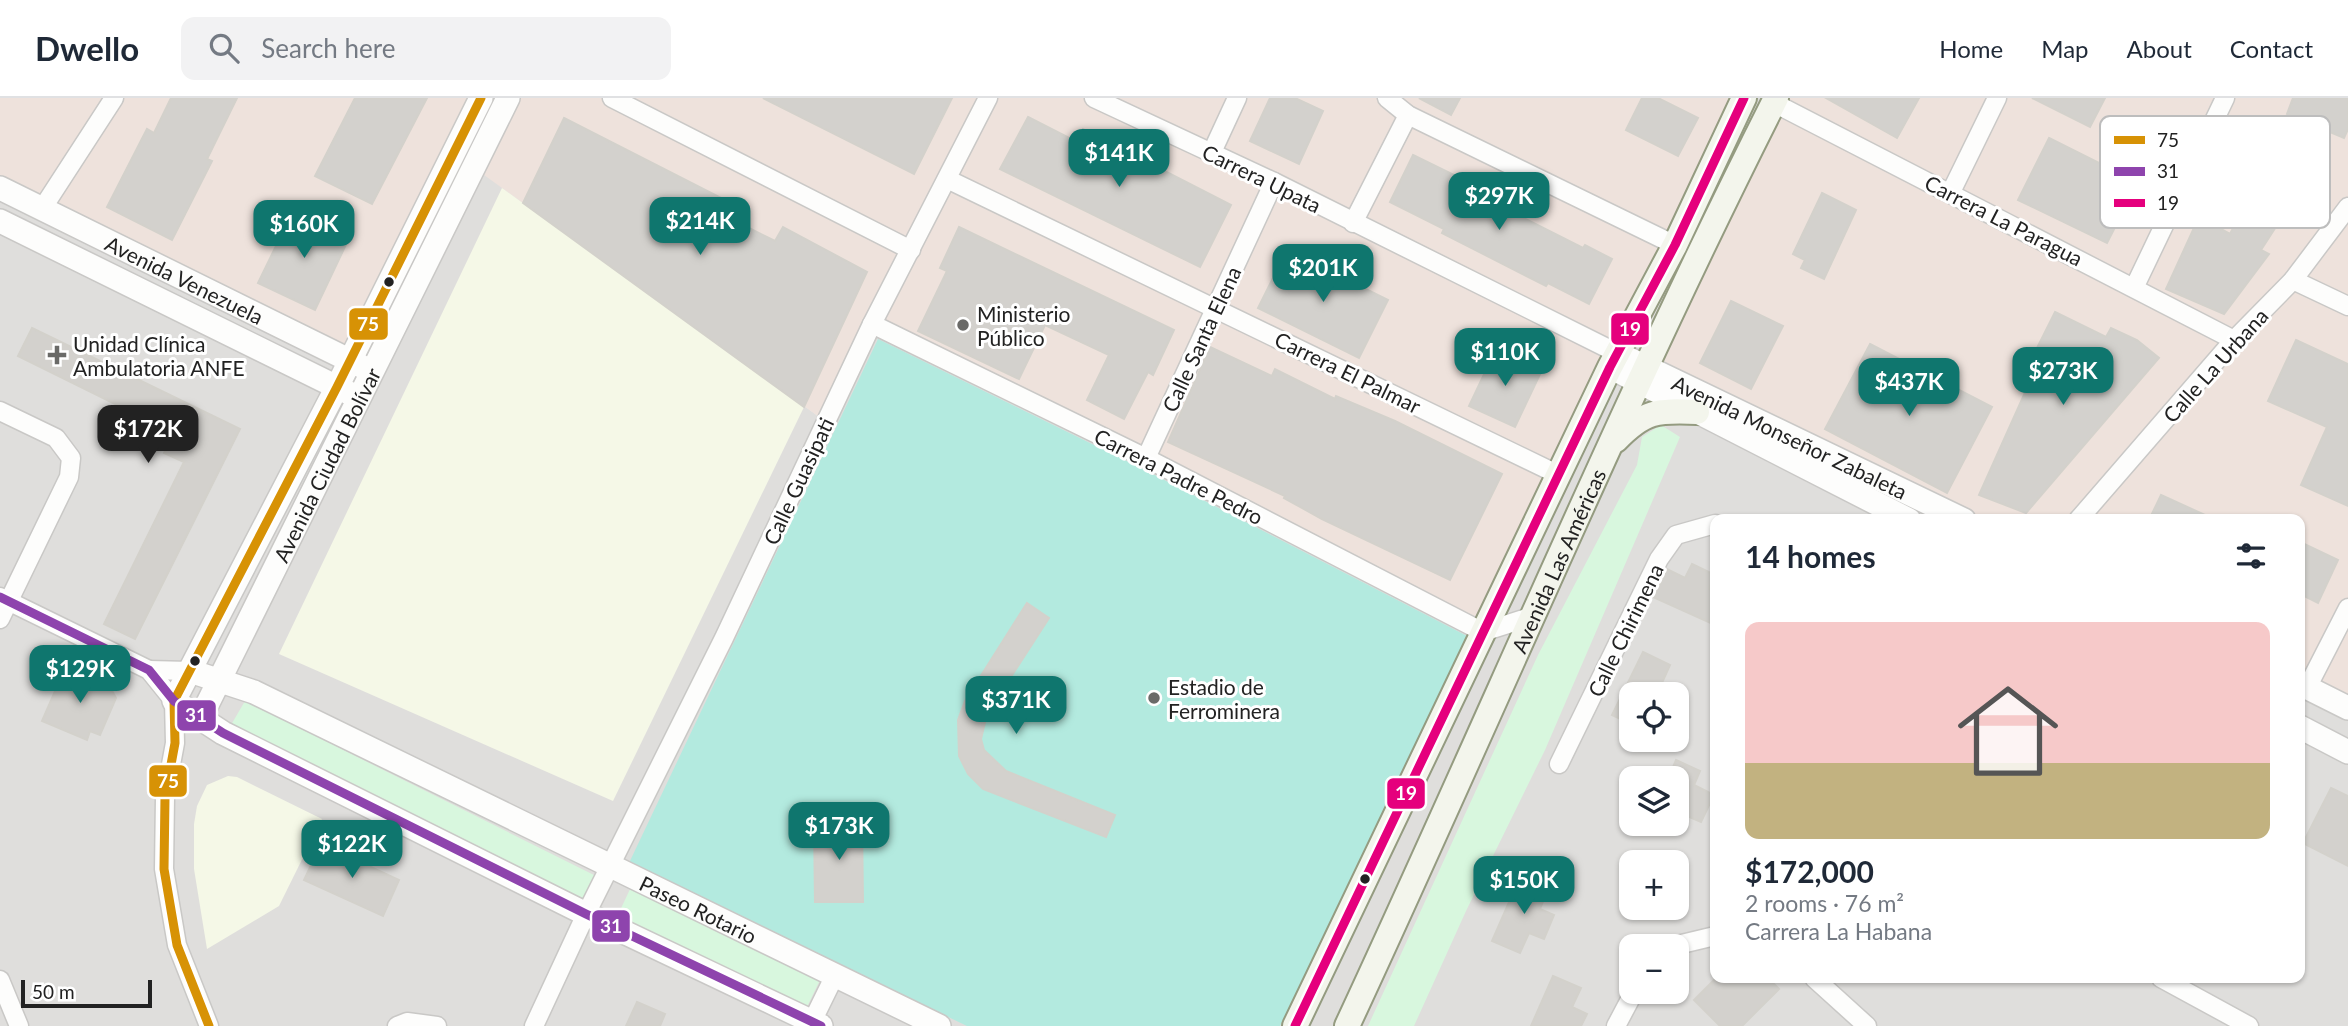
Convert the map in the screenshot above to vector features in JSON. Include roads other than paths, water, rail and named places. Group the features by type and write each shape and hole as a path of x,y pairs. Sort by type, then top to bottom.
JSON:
{"main road":[{"name":"Avenida Las Américas","path":"1295,1026 1614,360 1675,245 1744,98"},
{"name":"Avenida Las Américas","path":"1347,1026 1641,373 1775,101"},
{"path":"1608,448 1645,415 1671,411 1697,412"}],"street":[{"path":"42,209 114,98"},
{"name":"Avenida Ciudad Bolívar","path":"174,701 337,387 481,98"},
{"name":"Avenida Ciudad Bolívar","path":"200,719 223,679 371,371 508,98"},
{"path":"612,98 911,250"},
{"name":"Calle Guasipati","path":"534,1026 586,914 724,638 872,324 988,98"},
{"name":"Carrera Upata","path":"1094,98 1274,183 1614,360"},
{"path":"1212,152 1237,98"},
{"path":"1387,98 1408,115 1675,245"},
{"path":"1951,192 1997,98"},
{"path":"2216,116 2225,98"},
{"name":"Carrera La Paragua","path":"1775,101 2234,340"},
{"path":"1353,223 1408,115"},
{"name":"Carrera El Palmar","path":"947,179 1215,306 1559,475"},
{"name":"Calle Santa Elena","path":"1146,458 1274,183"},
{"name":"Avenida Venezuela","path":"0,188 371,371"},
{"name":"Calle La Urbana","path":"2083,514 2234,340 2293,280 2348,206"},
{"name":"Avenida Venezuela","path":"0,220 359,398"},
{"path":"2134,288 2163,228"},
{"path":"2293,280 2348,306"},
{"name":"Carrera Padre Pedro","path":"872,324 1146,458 1483,632"},
{"name":"Avenida Monseñor Zabaleta","path":"1614,360 1951,514"},
{"name":"Avenida Monseñor Zabaleta","path":"1641,373 1697,412 1897,514"},
{"path":"0,411 56,438 67,448 71,458 69,477 4,599 0,619"},
{"name":"Calle Chirimena","path":"1559,764 1659,559 1676,535 1710,525"},
{"path":"4,599 149,670 190,671"},
{"path":"2305,684 2348,608"},
{"path":"1483,632 1533,616"},
{"path":"149,670 174,701 200,719 586,914 814,1024 835,975"},
{"name":"Paseo Rotario","path":"190,671 223,679 939,1026"},
{"path":"2305,686 2348,708"},
{"path":"174,701 175,743 164,797 164,869 177,945 209,1026"},
{"path":"175,743 200,719"},
{"path":"2305,730 2348,752"},
{"path":"1689,942 1710,937"},
{"path":"0,980 19,1026"},
{"path":"1820,983 1867,1026"},
{"path":"2170,983 2249,1026"},
{"path":"1616,1026 1628,1004"},
{"path":"397,1026 407,1022 431,1024"}],"place":[{"name":"Ministerio Público","path":"963,325"},
{"name":"Unidad Clínica Ambulatoria ANFE","path":"57,355"},
{"name":"Estadio de Ferrominera","path":"1154,698"}]}
